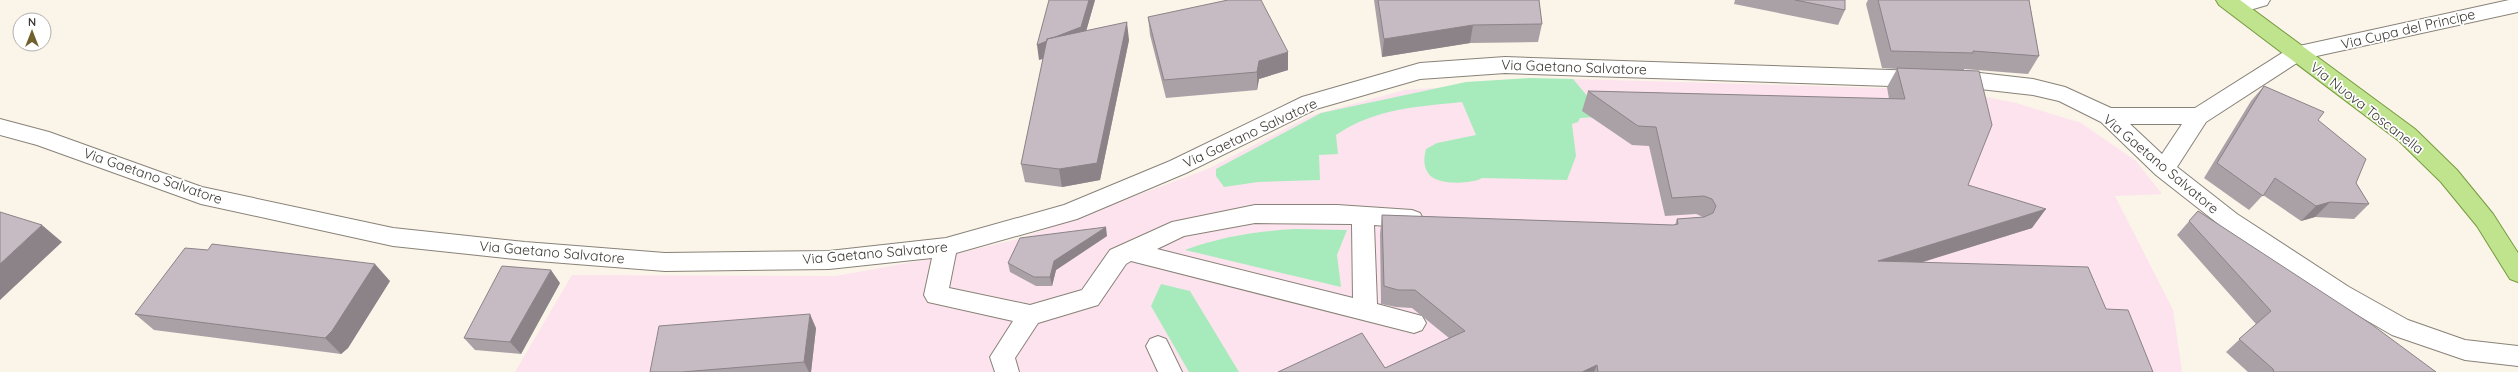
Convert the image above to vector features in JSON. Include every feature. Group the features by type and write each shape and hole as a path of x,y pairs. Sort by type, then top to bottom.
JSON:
{"main road":[{"name":"Via Nuova Toscanella","path":"2231,4 2407,135 2449,176 2485,220 2518,272"}],"street":[{"path":"2231,4 2260,0"},
{"name":"Via Cupa del Principe","path":"2297,53 2518,5"},
{"path":"2164,169 2198,116 2297,53"},
{"name":"Via Gaetano Salvatore","path":"0,127 41,138 201,195 393,237 525,251 665,262 829,260 946,248 1069,213 1178,167 1309,103 1420,71 1505,64 1980,81 2034,87 2065,95 2108,116 2164,169 2229,220 2341,294 2400,328 2466,350 2518,356"},
{"path":"2108,116 2198,116"},
{"path":"946,248 936,295 1030,315 1090,298 1118,257 1180,228 1255,214 1363,215 1432,220"},
{"path":"1363,215 1365,311"},
{"path":"1130,252 1414,323"},
{"path":"1006,372 1002,357 1030,315"},
{"path":"1158,346 1170,372"}],"shaded area":[{"path":"1573,79 1950,90 2016,103 2081,123 2136,161 2162,194 2115,196 2173,310 2182,372 515,372 572,275 836,276 946,256 1022,238 1208,169 1312,115 1405,90"}],"green space":[{"path":"1530,78 1573,79 1599,110 1597,117 1580,118 1578,122 1572,124 1576,156 1567,180 1482,178 1470,182 1454,183 1438,180 1432,177 1426,170 1424,158 1426,149 1437,143 1476,135 1462,102 1397,110 1366,119 1351,126 1336,135 1338,154 1319,155 1320,180 1258,182 1224,187 1216,176 1216,169 1321,113 1466,82"},
{"path":"1295,229 1347,230 1337,255 1341,287 1185,250 1198,245 1239,235"},
{"path":"1161,284 1190,291 1239,372 1189,372 1151,306"}],"building":[{"path":"1049,0 1089,0 1081,27 1047,39 1047,41 1037,45"},
{"path":"1228,0 1261,0 1288,52 1259,61 1257,72 1164,80 1148,17"},
{"path":"1378,0 1539,0 1542,24 1473,25 1384,39"},
{"path":"1795,0 1845,0 1845,10"},
{"path":"1878,0 2029,0 2039,56 1973,51 1973,53 1891,51"},
{"path":"1127,22 1097,163 1059,169 1021,164 1047,39"},
{"path":"1897,68 1979,71 1992,125 1968,185 2046,209 1878,261 2088,267 2106,309 2128,310 2153,372 1598,372 1597,365 1582,372 1278,372 1362,333 1385,368 1465,331 1415,290 1398,290 1384,286 1382,215 1673,225 1678,224 1677,219 1704,217 1713,213 1716,206 1712,199 1704,196 1672,198 1656,127 1638,126 1588,91 1905,99"},
{"path":"2264,86 2324,112 2318,120 2366,159 2356,183 2369,204 2330,202 2316,206 2275,178 2263,196 2217,163"},
{"path":"2198,211 2371,324 2436,372 2274,372 2273,369 2239,339 2271,311 2189,221"},
{"path":"0,212 42,225 0,264"},
{"path":"1106,227 1054,261 1050,277 1034,277 1008,263 1020,238"},
{"path":"212,244 375,264 332,331 325,338 135,314 185,248 208,250"},
{"path":"502,266 551,270 510,342 464,338"},
{"path":"810,314 804,362 682,372 650,372 659,326"}]}
